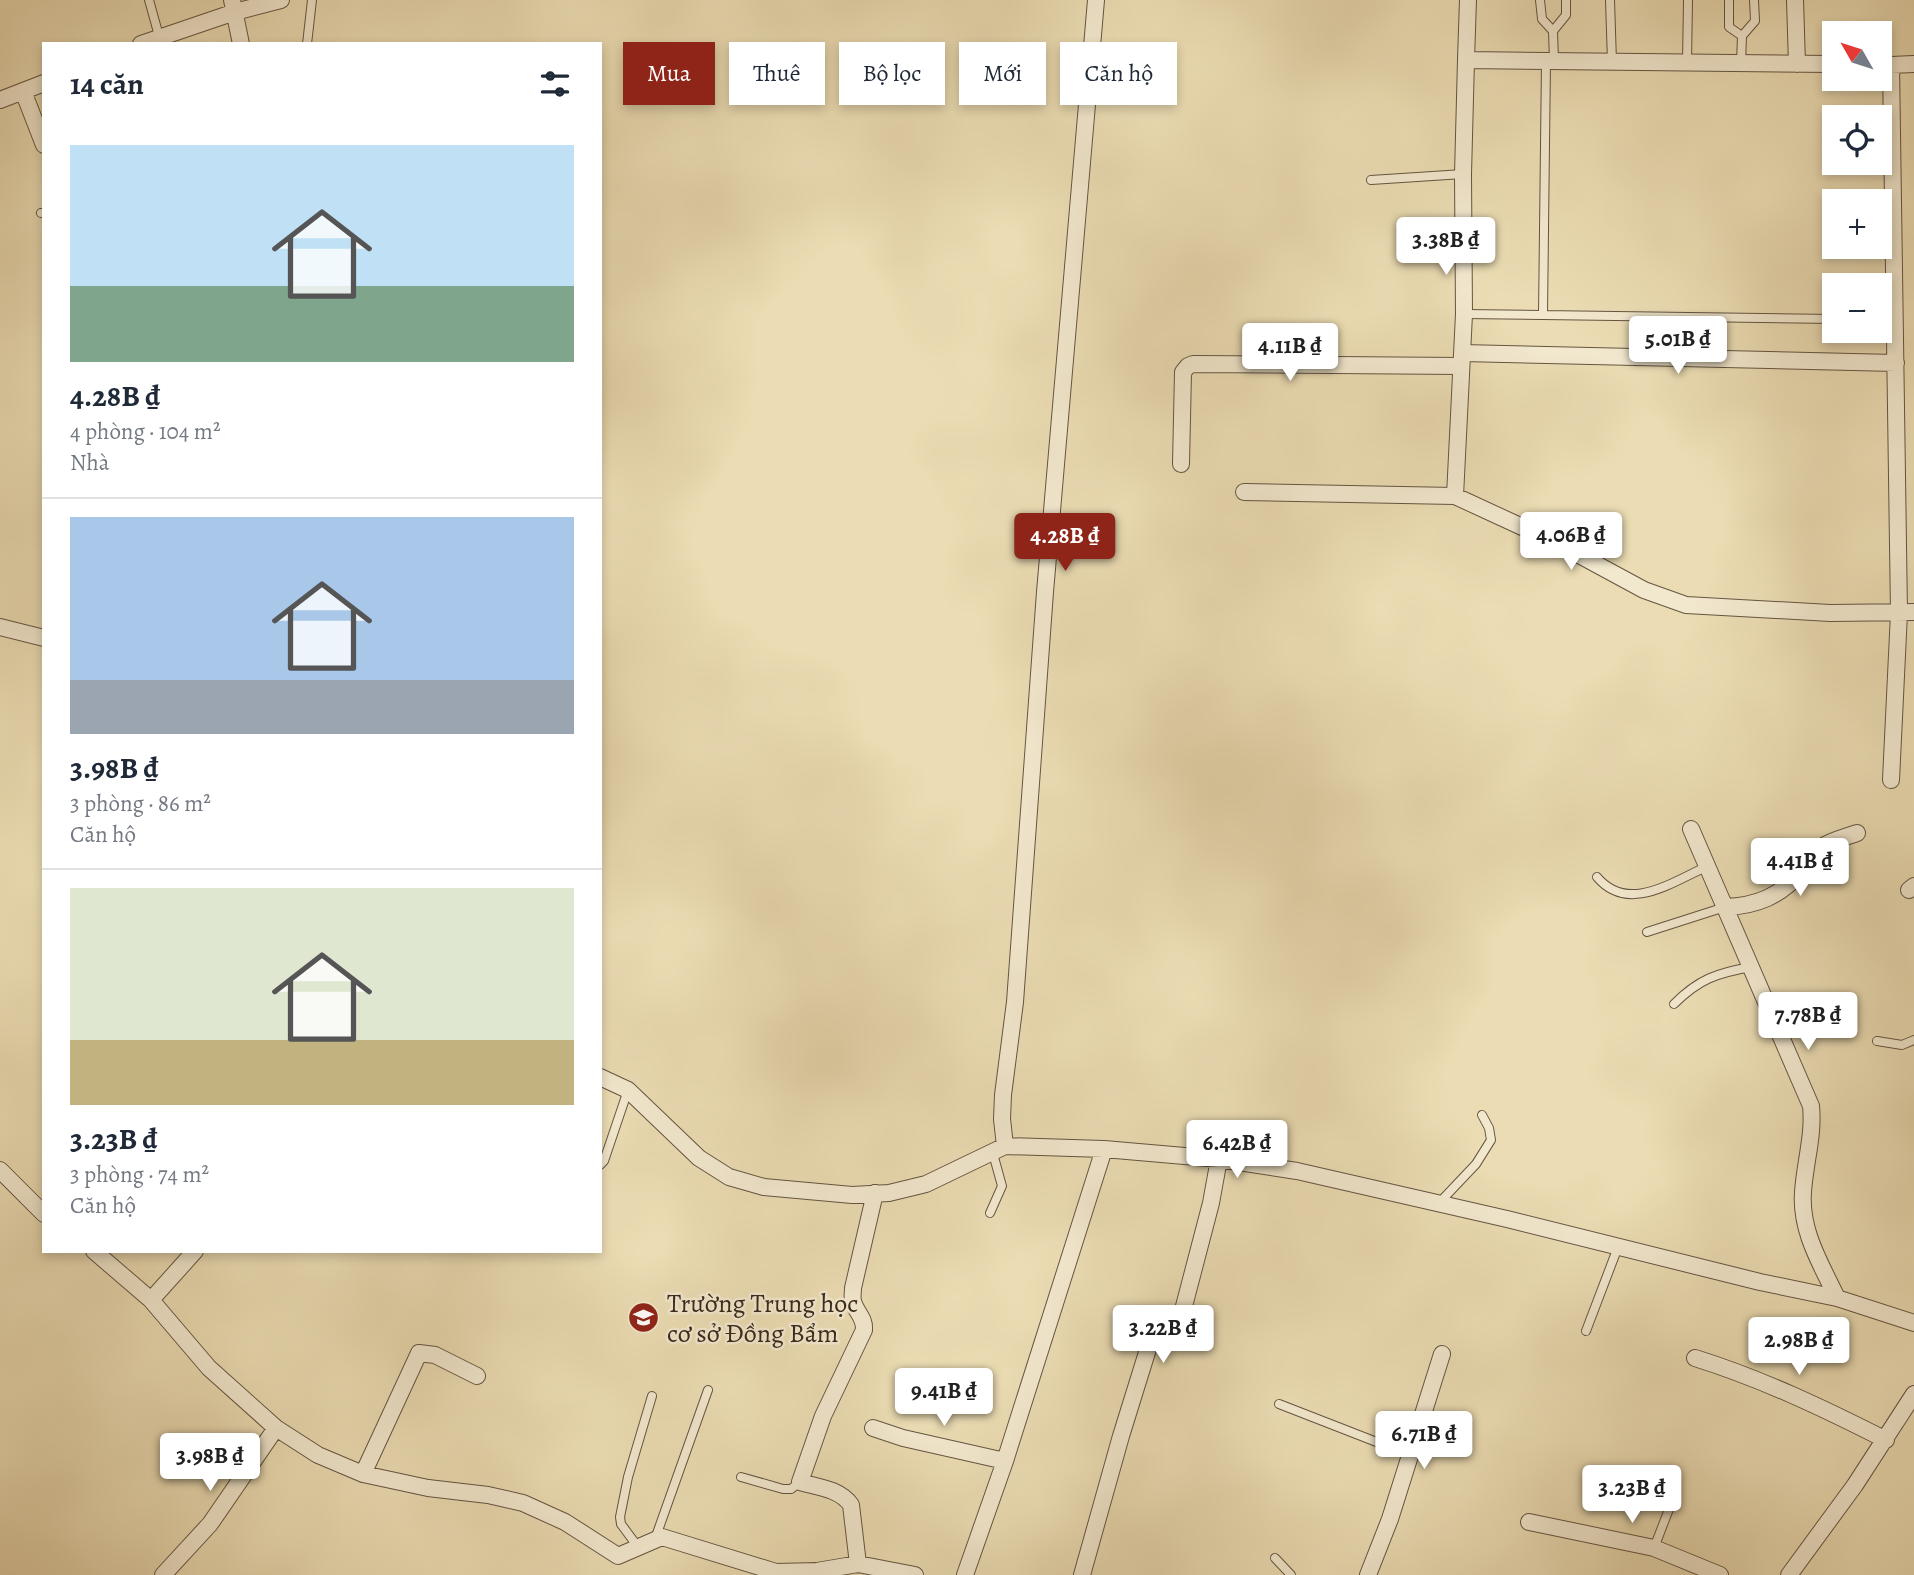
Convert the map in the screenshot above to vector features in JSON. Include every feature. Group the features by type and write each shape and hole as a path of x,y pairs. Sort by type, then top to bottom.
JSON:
{"street":[{"path":"146,42 233,6 281,0"},
{"path":"999,1148 1015,1002 1045,592 1096,0"},
{"path":"1455,496 1464,314 1463,174 1468,0"},
{"path":"1795,0 1797,64"},
{"path":"233,6 241,42"},
{"path":"1466,60 1822,64"},
{"path":"1892,65 1914,64"},
{"path":"0,100 42,84"},
{"path":"23,91 42,140"},
{"path":"1886,91 1907,612 1891,780"},
{"path":"1181,464 1183,372 1193,364 1461,360 1896,363"},
{"path":"1244,492 1455,496 1559,544 1644,590 1686,606 1830,613 1907,612"},
{"path":"0,627 42,638"},
{"path":"1691,829 1811,1106 1813,1125 1803,1192 1803,1213 1807,1236 1837,1298"},
{"path":"1725,907 1743,907 1781,890 1800,874 1819,849 1857,834"},
{"path":"602,1078 628,1090 699,1158 729,1177 776,1189 852,1195 890,1193 926,1184 999,1148 1104,1149 1219,1159 1297,1171 1507,1219 1837,1298 1914,1323"},
{"path":"965,1575 1005,1461 1104,1149"},
{"path":"1082,1575 1153,1333 1158,1322 1183,1310 1211,1203 1219,1159"},
{"path":"0,1170 42,1212"},
{"path":"858,1564 851,1505 841,1494 800,1482 824,1416 864,1330 861,1314 853,1301 853,1288 875,1194"},
{"path":"96,1253 151,1300 209,1368 276,1428 318,1455 363,1474 428,1488 488,1495 523,1503 565,1522 618,1556 655,1539 671,1538 776,1572 817,1571 858,1564 915,1575"},
{"path":"151,1300 193,1253"},
{"path":"363,1474 419,1353 435,1355 477,1376"},
{"path":"1368,1575 1390,1519 1442,1354"},
{"path":"1695,1358 1766,1382 1885,1440"},
{"path":"1789,1575 1885,1440 1914,1394"},
{"path":"163,1575 209,1524 276,1428"},
{"path":"873,1428 903,1438 1005,1461"},
{"path":"1529,1522 1654,1548 1720,1575"}],"lane":[{"path":"149,0 159,36"},
{"path":"307,42 312,0"},
{"path":"1540,0 1542,19 1553,31"},
{"path":"1543,315 1550,61 1553,31 1566,15 1566,0"},
{"path":"1610,0 1612,62"},
{"path":"1687,62 1688,0"},
{"path":"1729,0 1730,27 1742,36"},
{"path":"1741,63 1742,36 1755,21 1754,0"},
{"path":"1371,180 1463,174"},
{"path":"1464,314 1822,319"},
{"path":"1597,877 1604,886 1632,896 1708,866"},
{"path":"1647,932 1725,907"},
{"path":"1674,1004 1689,989 1706,979 1723,972 1751,967"},
{"path":"1877,1041 1902,1045 1914,1040"},
{"path":"602,1163 628,1090"},
{"path":"1438,1205 1476,1164 1491,1140 1489,1128 1482,1115"},
{"path":"990,1213 1002,1186 999,1148"},
{"path":"1586,1331 1618,1247"},
{"path":"655,1539 708,1390"},
{"path":"638,1547 621,1524 620,1517 628,1477 652,1395"},
{"path":"1279,1404 1410,1455"},
{"path":"741,1477 783,1489 791,1489 800,1482"},
{"path":"1654,1548 1676,1491"},
{"path":"1275,1558 1291,1575"}],"place":[{"name":"Trường Trung học cơ sở Đồng Bẩm","path":"644,1318"}]}
